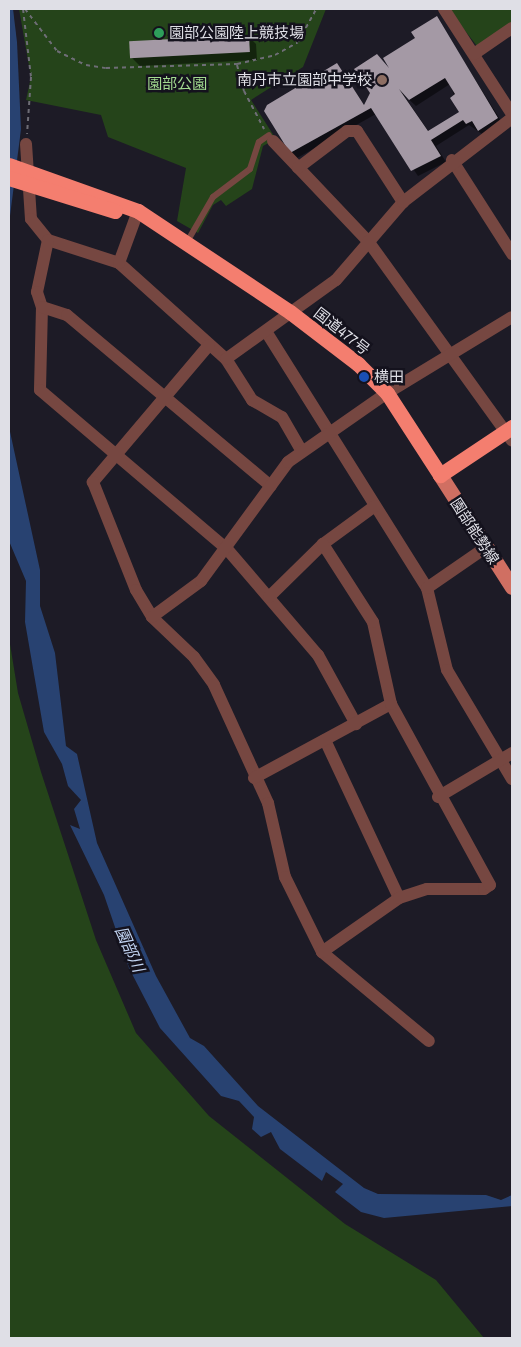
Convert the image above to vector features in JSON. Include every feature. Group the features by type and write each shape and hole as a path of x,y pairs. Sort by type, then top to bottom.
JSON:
{"highway":[{"name":"国道477号","path":"18,175 137,215 168,231 290,312 358,364 387,393 440,475"},
{"path":"440,475 510,433"}],"main road":[{"name":"園部能勢線","path":"440,475 485,548 512,587"}],"street":[{"path":"444,9 512,114"},
{"path":"474,54 512,28"},
{"path":"226,360 267,334 290,312 336,280 403,202 452,160 512,118"},
{"path":"298,168 347,131 357,131 403,202"},
{"path":"271,138 368,242 510,433"},
{"path":"26,144 18,175 31,219 48,240 119,263 226,360 252,400 282,417 302,451"},
{"path":"452,160 512,254"},
{"path":"119,263 137,215"},
{"path":"48,240 36,292 42,307 40,390 227,549 318,655 356,724"},
{"path":"42,307 67,315 271,486"},
{"path":"152,617 201,581 227,549 271,486 302,451 387,393 512,317"},
{"path":"267,334 427,588 447,670 512,779"},
{"path":"209,345 93,482 136,590 152,617 194,657 214,684 254,778 268,803 285,877 322,952 429,1041"},
{"path":"269,597 323,544 375,506"},
{"path":"322,952 399,898 427,889 484,890 490,885 438,797 391,704 373,622 323,544"},
{"path":"427,588 485,548"},
{"path":"254,778 391,704"},
{"path":"325,740 399,898"},
{"path":"438,797 512,753"}],"lane":[{"path":"186,243 212,196 250,169 259,142 271,138"}],"path":[{"path":"24,9 46,42 86,65 133,68 237,64 275,55 293,46 316,9"},
{"path":"24,9 31,77 26,144"},
{"path":"237,64 254,114 271,138"}],"green space":[{"name":"園部公園","path":"19,9 326,9 303,67 251,100 276,139 263,146 252,189 226,206 221,200 213,205 198,233 177,221 186,168 108,137 101,115 26,100 31,77"},
{"path":"448,9 512,9 512,23 477,46"},
{"path":"9,638 18,693 41,772 96,940 136,1033 209,1116 345,1224 436,1280 484,1338 9,1338"}],"water":[{"path":"9,9 13,9 17,42 21,129 9,224"},
{"name":"園部川","path":"9,427 40,570 40,606 55,653 66,746 77,754 97,843 156,976 190,1038 204,1046 258,1106 364,1188 378,1194 486,1195 501,1200 512,1195 512,1206 384,1218 361,1212 335,1192 343,1184 326,1172 322,1181 280,1149 271,1132 261,1137 252,1129 254,1117 239,1101 221,1096 160,1028 129,968 104,895 70,825 80,829 74,809 81,800 68,786 62,764 44,732 25,622 26,581 9,541"}],"building":[{"path":"437,16 498,118 478,131 472,121 466,124 463,120 431,140 441,156 411,171 371,108 290,153 264,111 267,105 337,63 364,105 370,93 354,69 377,54 389,68 383,58 415,38 411,32","holes":["445,78 455,94 450,98 459,112 428,131 399,89 409,100"]},
{"path":"249,35 250,52 130,58 129,41"}],"place":[{"name":"園部公園陸上競技場","path":"159,33"},
{"name":"南丹市立園部中学校","path":"382,80"},
{"name":"横田","path":"364,377"}]}
